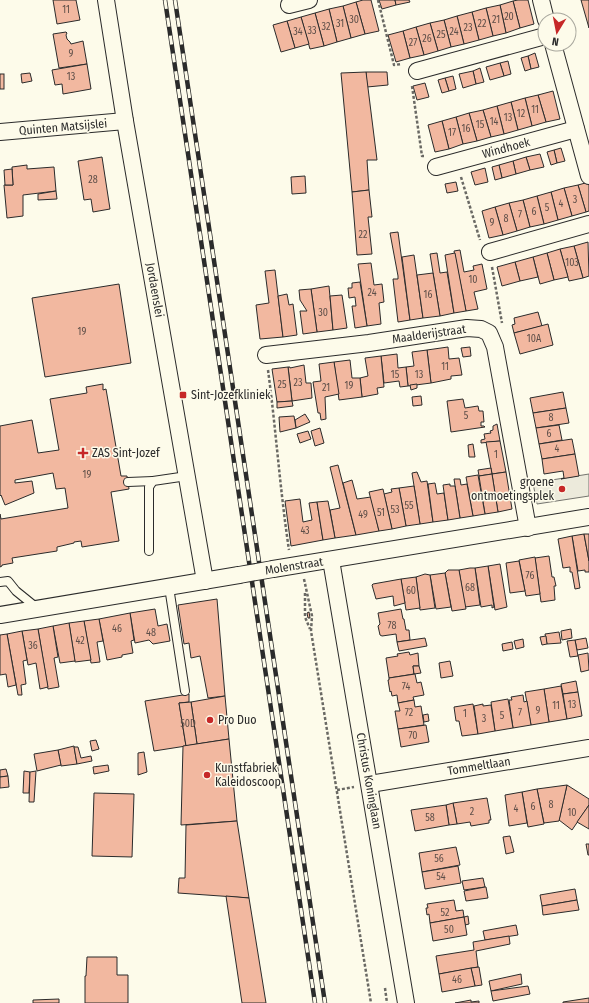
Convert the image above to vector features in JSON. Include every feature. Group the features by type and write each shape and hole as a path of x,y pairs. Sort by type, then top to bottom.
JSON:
{"street":[{"name":"Jordaenslei","path":"106,0 205,581"},
{"path":"289,5 309,0"},
{"path":"541,0 544,12"},
{"path":"417,71 537,38"},
{"path":"554,52 589,176"},
{"name":"Quinten Matsijslei","path":"0,132 126,121"},
{"name":"Windhoek","path":"436,167 576,129"},
{"path":"490,252 589,224"},
{"name":"Maalderijstraat","path":"266,355 369,343 467,328 481,329 489,332 495,347 528,528"},
{"name":"Molenstraat","path":"0,615 589,518"},
{"name":"Christus Koninglaan","path":"331,560 406,1003"},
{"name":"Tommeltlaan","path":"370,784 589,748"}],"lane":[{"path":"128,482 153,481 187,476"},
{"path":"149,552 149,487 153,481"},
{"path":"0,582 8,581 16,591 37,608"},
{"path":"169,587 185,691"}],"path":[{"path":"266,355 275,423 281,500 292,566"},
{"path":"311,631 312,616 305,587 306,617 311,631 371,1003"}],"shaded area":[{"name":"groene ontmoetingsplek","path":"589,474 589,496 537,504 533,483"}],"building":[{"path":"53,0 76,0 80,20 57,24"},
{"path":"371,0 379,31 365,34 356,2"},
{"path":"379,0 395,0 396,5 382,9"},
{"path":"395,0 409,0 410,2 396,5"},
{"path":"528,0 534,24 520,28 513,1"},
{"path":"581,0 589,0 589,28"},
{"path":"513,1 520,28 506,33 500,5"},
{"path":"356,2 365,34 351,38 343,6"},
{"path":"500,5 506,33 493,36 486,8"},
{"path":"343,6 351,38 337,42 329,9"},
{"path":"486,8 493,36 479,40 472,12"},
{"path":"329,9 337,42 324,46 315,13"},
{"path":"472,12 479,40 464,44 457,16"},
{"path":"315,13 324,46 310,49 301,17"},
{"path":"457,16 464,44 451,47 444,20"},
{"path":"301,17 309,44 295,48 287,21"},
{"path":"444,20 451,47 438,51 430,23"},
{"path":"287,21 295,48 281,52 273,25"},
{"path":"430,23 438,51 424,55 416,27"},
{"path":"416,27 424,55 410,58 403,31"},
{"path":"403,31 410,58 396,62 388,35"},
{"path":"66,32 67,39 71,44 83,41 87,64 59,68 53,34"},
{"path":"535,53 539,67 531,69 528,56"},
{"path":"528,56 531,69 525,71 521,58"},
{"path":"508,61 511,74 504,76 500,63"},
{"path":"500,63 504,76 490,80 486,67"},
{"path":"87,64 91,89 63,94 62,84 55,85 52,70"},
{"path":"480,68 484,82 476,84 473,71"},
{"path":"473,71 476,84 463,88 459,74"},
{"path":"366,72 387,72 388,85 367,87"},
{"path":"366,72 377,160 367,160 369,190 352,192 341,73"},
{"path":"30,73 32,81 22,83 21,74"},
{"path":"0,74 4,74 4,89 0,89"},
{"path":"453,76 456,89 449,91 445,78"},
{"path":"445,78 449,91 442,93 438,80"},
{"path":"425,83 429,97 417,100 413,86"},
{"path":"553,91 560,119 546,122 538,95"},
{"path":"538,95 546,122 532,126 525,98"},
{"path":"525,98 532,126 518,130 511,102"},
{"path":"511,102 518,130 504,134 497,106"},
{"path":"497,106 504,134 491,137 483,110"},
{"path":"483,110 491,137 477,141 469,113"},
{"path":"469,113 477,141 463,144 456,117"},
{"path":"456,117 463,144 449,149 442,121"},
{"path":"442,121 449,149 435,152 428,125"},
{"path":"561,148 565,161 557,163 554,150"},
{"path":"554,150 557,163 551,165 547,152"},
{"path":"540,154 544,167 530,170 526,157"},
{"path":"102,157 110,209 93,212 91,199 84,200 78,161"},
{"path":"526,157 530,170 516,174 513,161"},
{"path":"513,161 516,174 502,178 499,165"},
{"path":"27,165 27,169 54,167 56,191 23,195 23,216 7,218 4,185 13,185 12,167"},
{"path":"499,165 502,178 495,180 492,167"},
{"path":"485,168 488,182 475,185 471,172"},
{"path":"12,169 13,185 5,185 4,170"},
{"path":"305,176 306,193 292,194 291,177"},
{"path":"456,182 458,191 447,193 445,184"},
{"path":"589,182 589,211 586,212 578,185"},
{"path":"578,185 586,212 572,216 564,188"},
{"path":"564,188 572,216 558,220 551,192"},
{"path":"369,190 372,217 368,217 372,254 357,255 352,192"},
{"path":"56,191 57,199 38,200 38,194"},
{"path":"551,192 558,220 544,224 537,196"},
{"path":"537,196 544,224 530,227 523,200"},
{"path":"523,200 530,227 517,231 509,203"},
{"path":"509,203 517,231 503,235 495,207"},
{"path":"495,207 503,235 489,238 482,211"},
{"path":"398,232 410,320 398,322 393,279 398,279 398,276 390,233"},
{"path":"588,242 589,276 583,278 574,246"},
{"path":"574,246 583,278 569,281 560,249"},
{"path":"560,249 568,277 554,280 547,253"},
{"path":"460,250 464,272 474,270 473,266 482,264 487,289 474,292 478,309 466,311 454,251"},
{"path":"437,253 440,273 447,272 454,313 440,316 430,254"},
{"path":"455,253 466,311 454,313 445,255"},
{"path":"547,253 554,280 540,284 533,257"},
{"path":"414,255 423,318 410,320 402,257"},
{"path":"533,257 538,277 520,281 515,262"},
{"path":"515,262 520,281 502,286 497,267"},
{"path":"371,263 374,285 382,284 384,302 379,303 381,324 367,326 358,264"},
{"path":"275,270 283,337 260,339 256,305 269,303 265,271"},
{"path":"433,273 440,316 423,318 417,275"},
{"path":"360,282 367,326 355,328 352,306 356,306 355,297 349,298 348,288 352,288 352,283"},
{"path":"119,284 131,363 45,377 32,298"},
{"path":"329,286 333,330 317,332 311,289"},
{"path":"311,289 317,332 303,334 300,311 307,311 300,300 299,290"},
{"path":"287,294 289,305 293,304 297,335 283,337 278,296"},
{"path":"342,295 347,328 333,330 330,296"},
{"path":"538,312 542,326 514,333 512,325 515,324 514,318"},
{"path":"548,324 553,345 520,354 514,333"},
{"path":"448,347 449,359 459,358 462,375 451,376 451,379 431,383 427,350"},
{"path":"470,347 471,356 463,357 461,348"},
{"path":"427,350 431,383 408,386 406,367 414,366 412,352"},
{"path":"397,354 398,368 406,367 408,386 400,387 399,381 384,383 381,356"},
{"path":"381,356 384,387 377,388 378,394 362,397 360,378 368,376 365,358"},
{"path":"350,360 352,378 360,378 362,397 339,400 334,362"},
{"path":"334,362 339,394 325,397 326,419 321,420 320,413 318,413 313,382 321,381 319,364"},
{"path":"304,365 306,383 311,383 312,398 292,401 288,367 290,368"},
{"path":"288,367 292,401 277,402 272,369"},
{"name":"ZAS Sint-Jozef","path":"103,384 103,390 106,389 121,476 127,476 129,489 111,492 119,541 82,547 81,541 74,542 57,547 57,551 12,558 13,563 2,565 0,567 0,514 1,519 68,508 65,488 56,489 53,473 15,480 15,483 32,481 34,493 5,505 1,495 0,496 0,426 32,420 38,453 59,450 50,399 87,393 86,387"},
{"path":"417,384 417,388 411,390 410,385"},
{"path":"563,392 566,408 533,413 530,398"},
{"path":"421,396 422,405 413,406 412,397"},
{"path":"463,399 465,408 478,406 479,411 483,411 484,422 481,422 481,426 485,427 451,432 447,401"},
{"path":"292,401 293,406 277,408 277,402"},
{"path":"566,408 569,423 536,428 533,413"},
{"path":"305,414 310,422 296,428 295,420"},
{"path":"294,416 296,428 280,432 279,417"},
{"path":"497,424 500,441 481,443 481,440 485,439 484,434 491,433 490,431 493,430 493,426"},
{"path":"559,425 562,440 539,444 536,428"},
{"path":"320,428 324,443 315,446 311,431"},
{"path":"308,431 311,439 300,443 297,434"},
{"path":"572,439 575,454 542,459 539,444"},
{"path":"500,441 506,472 492,474 486,442"},
{"path":"473,444 475,457 469,457 468,445"},
{"path":"575,454 579,476 561,479 564,478 563,471 544,474 542,459"},
{"path":"338,465 356,535 335,538 330,510 340,508 330,467"},
{"path":"491,468 492,474 479,476 478,470"},
{"path":"417,472 421,482 427,481 433,522 420,524 412,473"},
{"path":"506,472 512,509 498,512 492,474"},
{"path":"492,474 498,512 485,514 479,476"},
{"path":"478,475 485,514 473,516 466,477"},
{"path":"454,479 460,479 461,485 467,484 473,516 460,518"},
{"path":"352,480 357,499 371,497 379,531 356,535 343,483"},
{"path":"435,483 437,494 444,493 448,520 433,522 428,484"},
{"path":"450,484 450,486 455,486 460,518 448,520 443,485"},
{"path":"414,486 420,524 406,526 399,488"},
{"path":"399,488 406,526 392,529 384,494 392,492 391,489"},
{"path":"383,489 392,529 379,531 369,492"},
{"path":"300,499 303,522 312,520 309,503 317,502 323,540 291,546 285,501"},
{"path":"328,501 335,538 323,540 317,502"},
{"path":"584,534 589,561 589,572 585,572 585,570 578,571 572,536"},
{"path":"584,534 589,534 589,561"},
{"path":"572,536 580,588 575,589 570,567 563,568 558,539"},
{"path":"549,556 552,577 554,577 556,586 554,586 555,600 541,602 535,558"},
{"path":"535,557 540,594 526,596 519,560"},
{"path":"519,561 525,591 510,593 506,563"},
{"path":"500,564 507,607 495,610 488,566"},
{"path":"488,566 494,607 492,608 492,605 481,607 475,568"},
{"path":"475,568 480,605 465,607 459,570"},
{"path":"448,570 459,570 466,609 452,611 445,573"},
{"path":"445,573 451,607 436,609 430,575"},
{"path":"425,574 430,575 435,608 420,610 416,577"},
{"path":"416,577 420,608 406,610 401,579"},
{"path":"401,579 405,603 394,606 393,596 376,599 373,584"},
{"path":"217,599 225,696 208,698 200,656 191,658 189,643 184,644 178,605"},
{"path":"155,609 158,626 167,624 170,641 153,644 149,640 135,643 130,613"},
{"path":"401,609 406,630 409,630 410,640 397,642 396,634 380,635 378,613"},
{"path":"309,612 310,618 308,618 307,613"},
{"path":"130,613 134,640 131,641 133,653 107,660 99,619"},
{"path":"99,619 103,641 97,642 100,662 91,663 84,621"},
{"path":"84,621 91,660 75,662 69,623"},
{"path":"69,623 75,661 60,663 53,626"},
{"path":"53,626 58,657 54,658 59,687 48,689 38,629"},
{"path":"38,629 48,687 40,689 36,663 28,665 22,631"},
{"path":"571,629 572,638 562,640 561,631"},
{"path":"22,631 27,660 23,661 26,684 21,685 22,695 18,695 7,634"},
{"path":"559,632 561,643 547,644 545,634"},
{"path":"7,634 16,685 8,687 6,674 0,675 0,635"},
{"path":"546,636 547,644 542,645 540,637"},
{"path":"425,638 427,646 399,651 397,642"},
{"path":"586,638 588,648 577,650 575,640"},
{"path":"523,639 524,647 516,649 514,641"},
{"path":"575,640 578,656 570,657 567,641"},
{"path":"512,642 513,649 503,651 502,644"},
{"path":"409,652 410,655 418,653 419,666 413,666 414,674 389,678 386,658"},
{"path":"588,653 589,670 581,672 578,655"},
{"path":"450,661 453,676 441,678 439,663"},
{"path":"413,666 419,666 421,673 414,674"},
{"path":"415,674 417,683 421,682 424,695 413,697 414,700 398,703 397,695 392,696 391,691 390,692 389,678"},
{"path":"576,681 578,692 563,694 561,684"},
{"path":"561,686 567,719 549,722 544,689"},
{"path":"544,689 549,722 531,725 525,692"},
{"path":"578,692 582,716 567,719 563,694"},
{"path":"189,694 189,702 179,703 186,746 154,751 145,701"},
{"path":"523,695 524,702 527,701 531,725 513,728 509,700 512,700 511,697"},
{"name":"Pro Duo","path":"225,696 229,739 197,744 191,702"},
{"path":"508,699 513,728 495,731 491,702"},
{"path":"414,700 415,707 421,706 424,725 398,729 395,711 400,711 398,703"},
{"path":"191,702 197,744 186,746 179,703"},
{"path":"473,704 478,734 462,736 459,721 456,721 454,707"},
{"path":"483,704 483,706 491,705 495,731 478,734 474,706"},
{"path":"428,714 429,721 424,722 423,715"},
{"path":"426,725 429,742 401,747 398,729"},
{"path":"229,739 237,821 181,825 183,746"},
{"path":"96,740 99,749 92,751 90,741"},
{"path":"74,746 77,764 61,766 58,750"},
{"path":"74,747 78,747 81,758 91,756 92,761 77,764"},
{"path":"58,750 61,765 37,771 34,754"},
{"path":"144,752 147,772 138,775 138,753"},
{"path":"108,765 109,771 94,774 93,767"},
{"path":"6,769 8,776 0,777 0,770"},
{"path":"24,771 30,772 29,793 23,793"},
{"path":"36,771 34,802 29,802 30,772"},
{"path":"8,776 9,787 0,788 0,777"},
{"path":"567,785 589,799 589,805 572,830 559,820"},
{"path":"567,785 559,821 544,823 537,789"},
{"path":"537,789 544,824 528,827 522,792"},
{"path":"522,792 527,823 509,826 505,795"},
{"path":"94,793 134,794 132,857 92,856"},
{"path":"487,798 491,820 489,820 489,823 471,826 470,822 457,824 453,803"},
{"path":"453,803 457,824 449,825 446,805"},
{"path":"446,805 449,825 415,831 411,810"},
{"path":"589,805 589,829 577,822"},
{"path":"237,821 249,898 178,893 179,878 185,878 186,825"},
{"path":"510,836 514,852 506,854 503,837"},
{"path":"586,844 589,844 589,855 588,855"},
{"path":"456,847 460,865 422,872 419,853"},
{"path":"458,866 461,883 425,889 422,872"},
{"path":"483,878 485,887 464,890 462,881"},
{"path":"486,887 488,898 466,901 464,891"},
{"path":"575,889 577,900 542,906 540,895"},
{"path":"226,896 249,898 266,1003 242,1003"},
{"path":"454,900 456,911 463,910 464,917 430,923 429,914 427,915 427,904"},
{"path":"577,900 579,910 543,915 542,906"},
{"path":"468,916 469,924 465,925 464,917"},
{"path":"464,917 467,935 433,941 430,923"},
{"path":"516,925 518,935 485,940 483,931"},
{"path":"509,936 510,944 476,951 478,967 439,974 436,956 474,950 473,942"},
{"path":"87,957 117,957 117,975 128,975 128,1003 85,1003"},
{"path":"479,967 482,985 475,986 471,968"},
{"path":"471,968 475,986 442,992 439,974"},
{"path":"521,974 522,984 491,991 489,981"},
{"path":"528,986 530,994 493,1001 491,991"},
{"path":"589,998 589,1003 563,1003 563,1002"},
{"path":"59,999 59,1003 33,1003 33,1000"},
{"path":"471,1000 471,1002 479,1001 479,1003 455,1003"}],"railway":[{"path":"165,0 315,1003"},
{"path":"175,0 325,1003"}],"place":[{"name":"Sint-Jozefkliniek","path":"183,395"},
{"name":"ZAS Sint-Jozef","path":"83,453"},
{"name":"groene ontmoetingsplek","path":"562,489"},
{"name":"Pro Duo","path":"210,720"},
{"name":"Kunstfabriek Kaleidoscoop","path":"207,775"}]}
